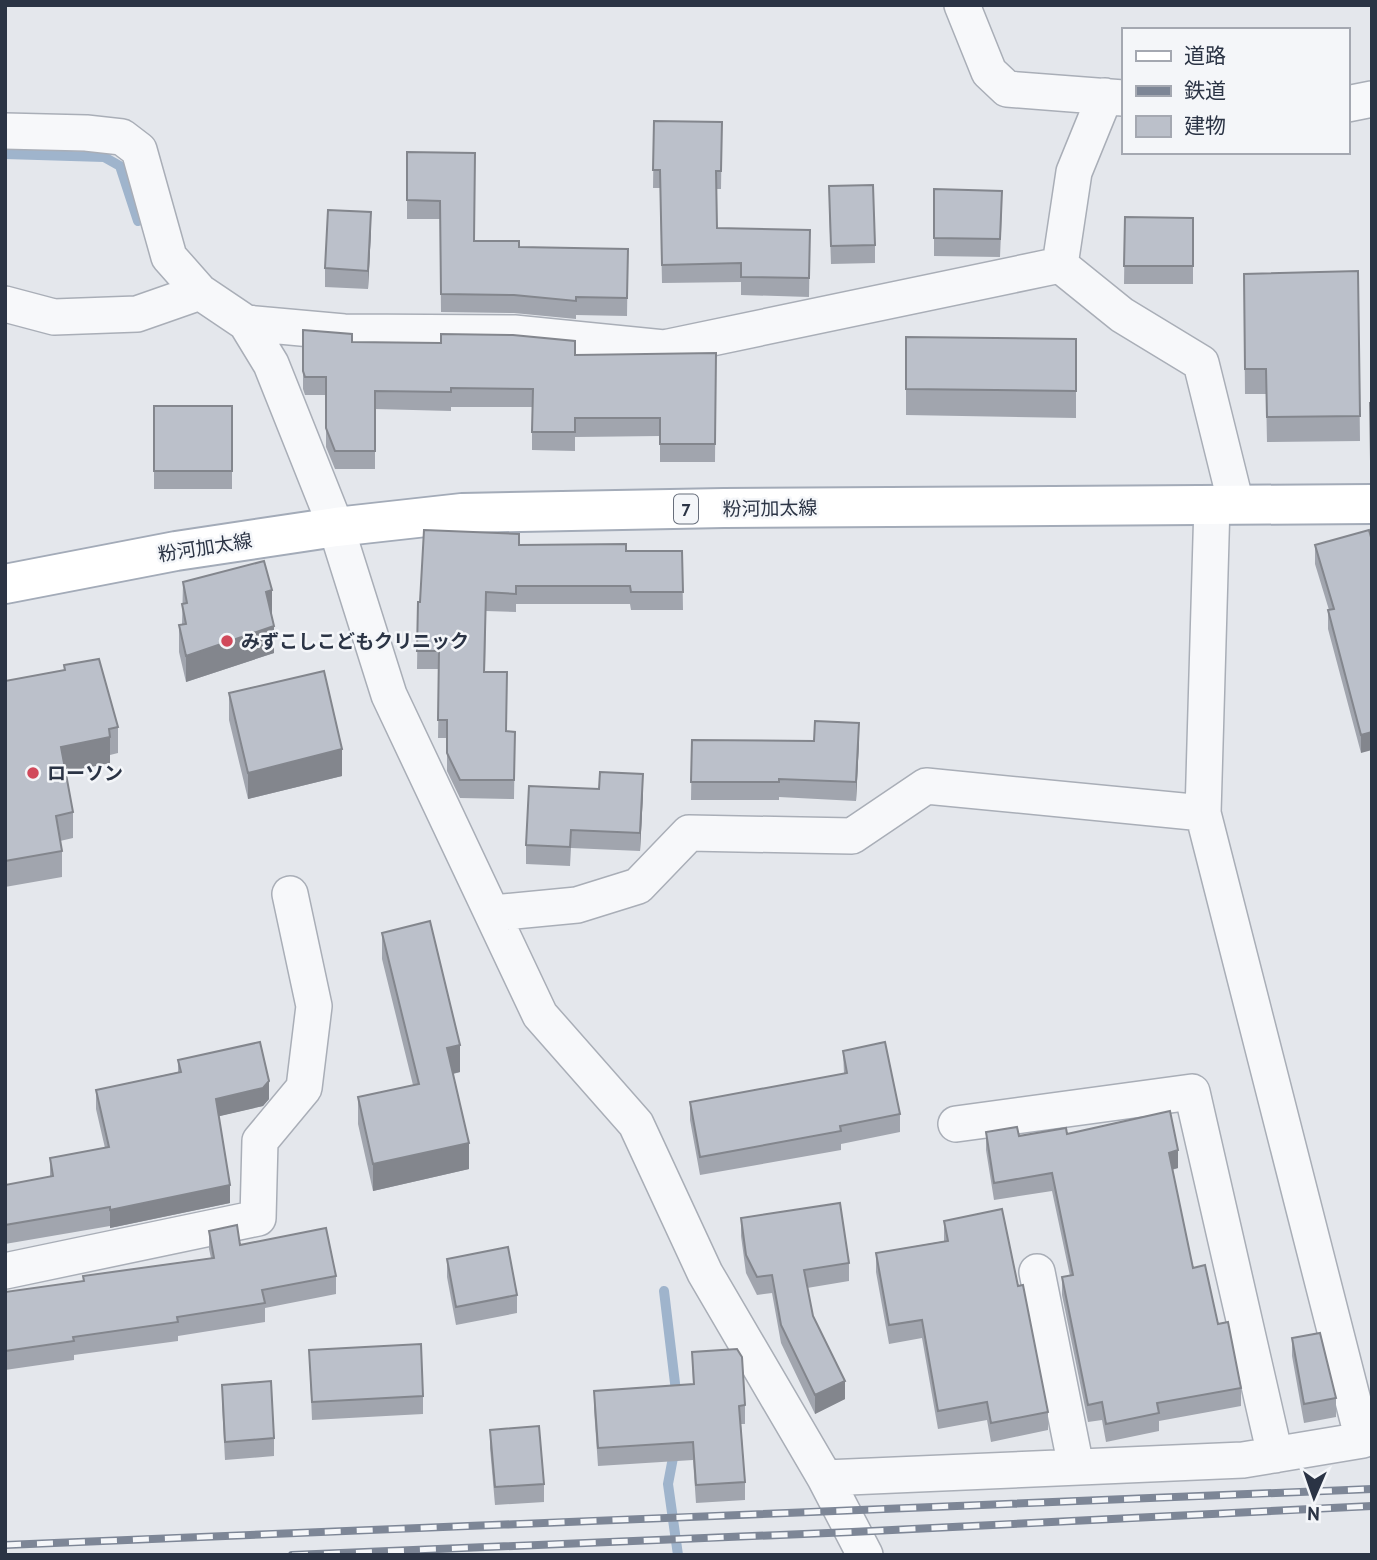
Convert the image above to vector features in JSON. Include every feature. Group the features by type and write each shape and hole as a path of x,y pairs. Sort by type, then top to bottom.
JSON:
{"main road":[{"name":"粉河加太線","path":"5,584 176,551 337,527 462,513 1372,504"}],"street":[{"path":"962,5 989,72 1007,89 1114,97 1074,172 1060,265"},
{"path":"1349,104 1372,99"},
{"path":"5,131 86,133 122,137 139,150 169,257 200,292 246,323 271,364 337,527 389,695 540,1015 636,1124 705,1273 825,1478 865,1555"},
{"path":"246,323 344,332 514,333 664,348 1060,265"},
{"path":"825,1478 1243,1460 1363,1440 1203,813 1224,504 1201,363 1122,315 1060,265"},
{"path":"5,304 54,317 137,314 200,292"},
{"path":"493,913 576,905 638,886 689,833 852,835 926,786 1203,813"},
{"path":"5,1271 258,1218 260,1141 304,1088 314,1006 290,894"},
{"path":"956,1124 1192,1092 1275,1455"},
{"path":"1037,1272 1076,1467"}],"building":[{"path":"654,121 722,122 721,171 716,171 717,228 810,230 809,278 741,277 741,263 662,265 660,170 653,170"},
{"path":"407,152 475,153 474,241 519,241 519,247 628,249 627,298 576,297 576,301 514,295 441,294 440,201 407,200"},
{"path":"873,185 875,245 831,246 829,186"},
{"path":"934,189 1002,191 1000,239 934,238"},
{"path":"328,210 371,212 368,271 325,268"},
{"path":"1125,217 1193,218 1193,266 1124,266"},
{"path":"1358,271 1360,416 1267,417 1266,369 1245,369 1244,274"},
{"path":"303,330 352,334 352,342 441,343 441,334 513,335 575,341 575,355 716,353 715,444 660,444 660,418 575,418 575,432 532,432 533,389 451,388 451,392 375,391 375,451 335,451 326,428 326,377 305,377 303,371"},
{"path":"906,337 1076,339 1076,391 906,389"},
{"path":"1372,403 1372,461 1371,461"},
{"path":"154,406 232,406 232,471 154,471"},
{"path":"424,530 519,534 519,545 626,544 626,551 682,551 683,592 631,592 630,586 516,586 516,594 486,592 484,672 507,672 506,731 515,732 514,780 460,780 447,753 447,720 438,720 439,651 417,651"},
{"path":"1369,530 1372,541 1372,732 1361,735 1328,610 1334,609 1315,545"},
{"path":"264,561 272,590 266,592 274,626 186,656 179,625 186,624 182,604 187,603 183,582"},
{"path":"99,659 118,727 109,729 110,737 61,747 73,812 56,816 62,851 5,861 5,681 65,670 64,665"},
{"path":"324,671 342,749 248,773 229,693"},
{"path":"815,721 859,723 856,782 779,779 779,782 691,782 692,740 814,741"},
{"path":"600,772 643,774 640,833 571,830 570,847 526,845 529,786 599,789"},
{"path":"430,921 460,1045 447,1048 469,1143 373,1164 358,1097 419,1084 382,933"},
{"path":"260,1042 269,1081 263,1088 216,1099 230,1185 110,1210 110,1207 5,1225 5,1185 53,1176 50,1158 109,1147 96,1090 181,1072 178,1060"},
{"path":"885,1042 900,1114 840,1126 841,1131 700,1157 690,1102 847,1073 843,1051"},
{"path":"1170,1111 1178,1150 1169,1153 1193,1268 1205,1265 1218,1324 1228,1322 1241,1388 1157,1403 1159,1413 1106,1424 1102,1402 1088,1405 1062,1277 1073,1275 1052,1173 994,1183 986,1132 1017,1127 1019,1136 1066,1128 1067,1134"},
{"path":"840,1203 849,1263 804,1270 813,1316 845,1381 815,1395 781,1325 772,1275 757,1277 746,1255 741,1218"},
{"path":"1002,1209 1018,1286 1023,1285 1048,1412 991,1423 987,1402 938,1411 922,1320 889,1325 876,1253 948,1241 944,1221"},
{"path":"237,1225 240,1245 326,1228 336,1276 262,1290 265,1303 177,1317 178,1322 73,1337 74,1341 5,1351 5,1292 84,1281 83,1276 214,1258 209,1231"},
{"path":"508,1247 517,1295 456,1307 447,1259"},
{"path":"1320,1333 1336,1398 1304,1404 1292,1338"},
{"path":"421,1344 423,1396 312,1402 309,1350"},
{"path":"737,1349 742,1357 745,1405 739,1406 745,1482 696,1485 693,1442 598,1448 594,1391 694,1384 692,1352"},
{"path":"271,1381 274,1438 225,1442 222,1385"},
{"path":"539,1426 544,1484 495,1487 490,1430"}],"waterway":[{"path":"5,154 104,157 120,166 138,221"},
{"path":"664,1291 677,1400"},
{"path":"675,1447 668,1484 678,1555"}],"railway":[{"path":"5,1545 1372,1489"},
{"path":"292,1555 852,1532 1372,1506"}],"place":[{"name":"みずこしこどもクリニック","path":"227,641"},
{"name":"ローソン","path":"33,773"}]}
